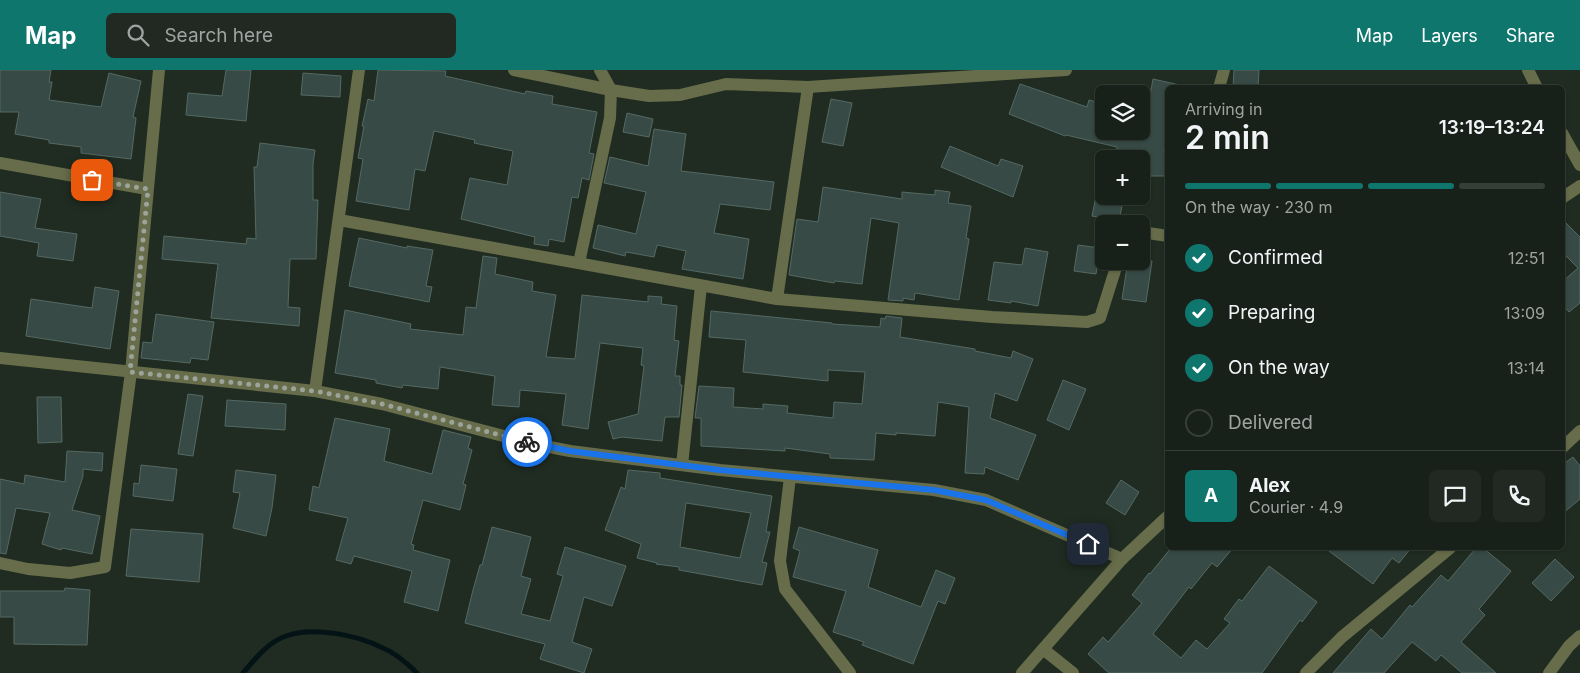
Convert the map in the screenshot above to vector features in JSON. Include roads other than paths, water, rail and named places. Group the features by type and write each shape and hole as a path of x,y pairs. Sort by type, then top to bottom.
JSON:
{"street":[{"path":"0,563 28,569 70,574 104,567 130,372 159,70"},
{"path":"315,391 359,70"},
{"path":"514,70 649,96 680,95 726,84 808,86 1066,70"},
{"path":"579,263 610,118 610,90 600,70"},
{"path":"1220,85 1224,70"},
{"path":"1528,70 1536,85"},
{"path":"777,299 808,86"},
{"path":"1565,138 1580,165"},
{"path":"0,163 148,189"},
{"path":"1565,196 1580,186"},
{"path":"339,220 777,299 992,317 1087,322 1100,318 1115,270"},
{"path":"1150,233 1165,236"},
{"path":"682,465 701,286"},
{"path":"0,358 315,391 382,404 534,444 570,451 790,477 934,490 986,500 1122,559"},
{"path":"1565,445 1580,431"},
{"path":"790,477 780,561 785,589 850,673"},
{"path":"1022,673 1122,559 1165,519"},
{"path":"1306,673 1342,637 1448,550"},
{"path":"1549,673 1569,646 1580,636"},
{"path":"1043,649 1072,673"}],"waterway":[{"path":"243,673 273,642 286,636 309,632 335,633 373,643 397,656 417,673"}]}
